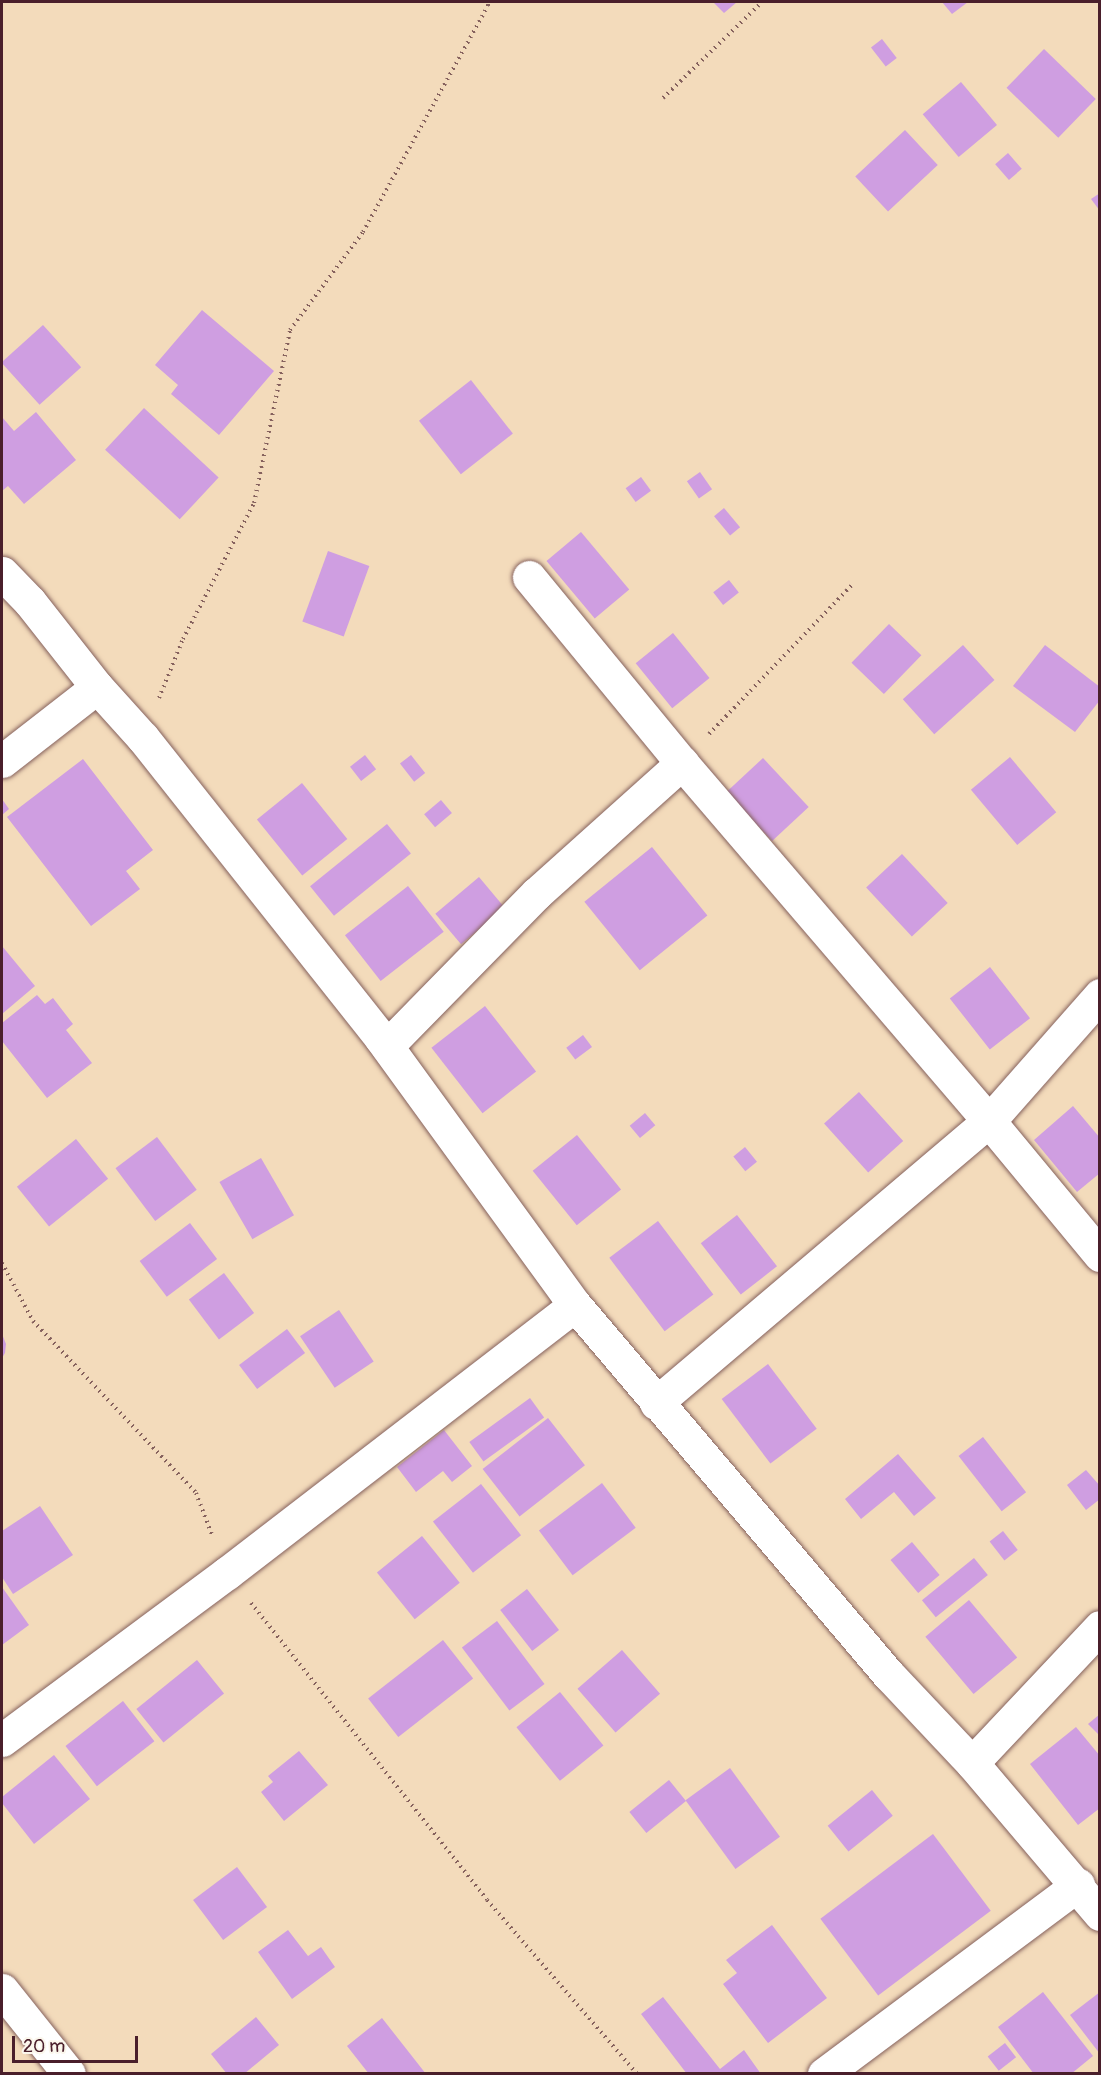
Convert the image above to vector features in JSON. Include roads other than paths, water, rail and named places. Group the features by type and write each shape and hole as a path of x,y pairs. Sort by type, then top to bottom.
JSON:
{"street":[{"path":"2,573 30,603 97,687 142,738 387,1046 575,1305 656,1403 890,1675 972,1762 1078,1885 1100,1914"},
{"path":"529,577 682,763 989,1121 1100,1255"},
{"path":"2,761 97,687"},
{"path":"387,1046 537,892 682,763"},
{"path":"656,1403 989,1121 1100,994"},
{"path":"2,1740 227,1573 575,1305"},
{"path":"972,1762 1100,1627"},
{"path":"824,2073 1078,1885"},
{"path":"2,1990 69,2073"}]}
